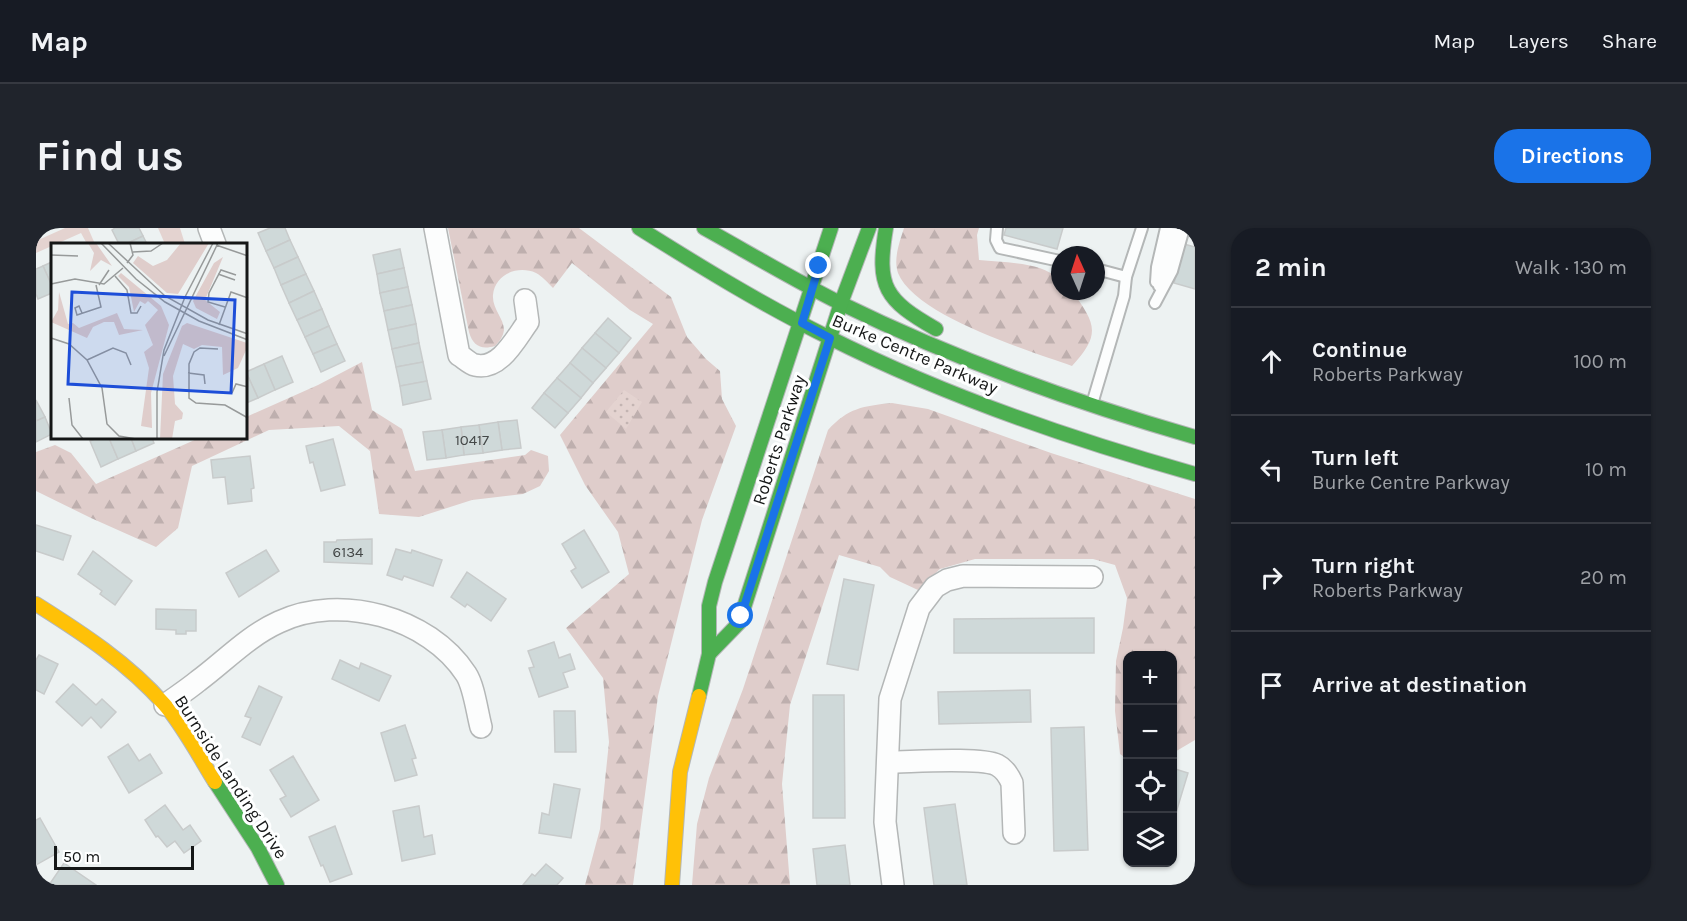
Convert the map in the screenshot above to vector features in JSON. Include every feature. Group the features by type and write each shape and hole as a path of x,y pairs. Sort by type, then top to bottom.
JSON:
{"main road":[{"name":"Burke Centre Parkway","path":"639,228 697,265 830,338 943,389 1029,422 1127,455 1195,474"},
{"name":"Burke Centre Parkway","path":"704,228 841,303 968,360 1091,406 1195,437"},
{"name":"Roberts Parkway","path":"672,885 680,772 709,654 709,606 831,228"},
{"name":"Roberts Parkway","path":"709,654 739,623 841,303 869,228"},
{"path":"886,228 880,260 881,277 895,303 910,315 953,337"},
{"path":"980,350 1039,376 1091,406"},
{"name":"Burnside Landing Drive","path":"36,604 89,637 135,674 165,705 258,848 277,885"}],"street":[{"path":"209,228 215,243"},
{"path":"435,228 459,354 475,365 491,363 505,355 528,322 525,300"},
{"path":"893,885 885,822 890,699 919,608 935,587 947,580 963,576 1092,577"},
{"path":"165,705 252,636 279,622 310,612 346,610 371,613 399,621 437,644 457,662 468,677 481,727"},
{"path":"889,762 978,761 999,765 1010,777 1012,783 1014,833"}],"lane":[{"path":"997,228 996,240 1000,248 1051,259"},
{"path":"1091,406 1124,296 1126,277 1142,228"},
{"path":"1155,303 1156,267 1166,228"},
{"path":"1155,303 1175,228"},
{"path":"1155,303 1172,271 1184,228"},
{"path":"1105,271 1126,277"}],"shaded area":[{"path":"65,228 88,228 95,243 86,243 81,233 58,243 51,243 51,246 36,253 36,241"},
{"path":"158,228 180,228 185,243 165,243"},
{"path":"624,390 642,402 626,429 606,412"}],"green space":[{"path":"448,228 579,228 671,297 687,337 720,371 722,399 736,426 702,520 658,696 633,885 585,885 600,829 609,742 603,678 566,628 629,574 618,532 585,485 560,435 653,324 630,310 572,263 553,288 536,273 529,271 515,271 503,277 495,288 493,300 502,321 503,335 495,346 478,346 469,332"},
{"path":"904,228 979,228 977,235 979,260 1022,264 1043,269 1051,273 1051,300 1078,300 1092,328 1088,345 1072,366 1003,341 949,317 926,304 909,289 898,273 899,244"},
{"path":"362,362 372,410 402,429 415,471 525,455 531,450 548,456 549,471 540,486 523,494 472,500 419,517 379,514 370,451 339,426 269,430 248,440 248,416 318,385"},
{"path":"892,403 928,409 1051,453 1195,499 1195,740 1177,751 1177,651 1123,651 1123,756 1120,754 1115,711 1116,661 1127,598 1115,565 1093,559 975,559 940,569 918,590 890,577 880,567 839,555 790,705 782,784 790,885 692,885 697,824 709,778 743,689 828,430 849,413 873,405"},
{"path":"195,440 248,440 192,466 178,528 156,547 36,491 36,452 55,445 71,453 96,484"}],"building":[{"path":"139,228 143,236 128,243 118,243 112,230"},
{"path":"270,228 285,228 290,240 266,251 258,233"},
{"path":"1006,228 1063,228 1058,246 1051,247 1004,235"},
{"path":"143,236 146,243 128,243"},
{"path":"290,240 298,257 274,268 266,251"},
{"path":"1184,244 1195,247 1195,289 1174,283"},
{"path":"400,249 404,268 377,274 373,255"},
{"path":"298,257 306,274 281,285 274,268"},
{"path":"51,262 51,284 43,266"},
{"path":"43,266 51,284 51,293 38,299 36,294 36,269"},
{"path":"404,268 408,287 380,293 377,274"},
{"path":"306,274 314,291 289,303 281,285"},
{"path":"408,287 412,305 384,311 380,293"},
{"path":"314,291 322,309 297,320 289,303"},
{"path":"412,305 416,324 388,330 384,311"},
{"path":"322,309 329,326 305,337 297,320"},
{"path":"608,318 631,338 619,353 595,333"},
{"path":"416,324 419,343 392,349 388,330"},
{"path":"329,326 337,344 313,354 305,337"},
{"path":"595,333 619,353 606,368 582,348"},
{"path":"419,343 423,362 396,367 392,349"},
{"path":"337,344 345,361 321,372 313,354"},
{"path":"582,348 606,368 593,383 570,363"},
{"path":"282,356 293,382 275,390 264,364"},
{"path":"423,362 427,381 400,386 396,367"},
{"path":"570,363 593,383 581,398 557,378"},
{"path":"264,364 275,390 258,398 248,376 248,371"},
{"path":"248,376 258,398 248,402"},
{"path":"557,378 581,398 568,413 544,393"},
{"path":"427,381 431,399 403,405 400,386"},
{"path":"544,393 568,413 555,428 532,408"},
{"path":"36,400 45,417 36,421"},
{"path":"45,417 51,434 36,442 36,421"},
{"path":"517,420 521,448 502,450 498,422"},
{"path":"498,422 502,450 483,453 479,425"},
{"path":"479,425 483,453 464,455 461,427"},
{"path":"461,427 464,455 446,458 442,430"},
{"path":"442,430 446,458 427,460 423,432"},
{"path":"333,439 345,485 321,491 306,446"},
{"path":"110,440 118,459 101,467 90,441"},
{"path":"110,440 132,440 136,451 118,459"},
{"path":"132,440 153,440 154,443 136,451"},
{"path":"250,456 254,488 251,489 252,501 228,504 225,477 213,478 211,460"},
{"path":"36,525 71,536 63,560 36,551"},
{"path":"584,530 609,572 582,588 571,571 576,568 562,544"},
{"path":"372,539 372,564 324,562 324,542"},
{"path":"396,549 411,553 412,550 442,560 433,586 404,576 402,580 387,575"},
{"path":"266,550 279,571 239,597 226,573"},
{"path":"93,551 132,581 115,605 100,594 102,591 78,574"},
{"path":"467,572 506,599 491,621 467,604 465,607 451,597"},
{"path":"844,579 874,585 858,670 827,664"},
{"path":"156,609 196,610 196,631 176,634 176,630 156,629"},
{"path":"1094,618 1094,653 954,653 954,619"},
{"path":"554,642 559,658 570,654 575,669 563,673 568,687 539,697 529,668 534,667 528,651"},
{"path":"39,655 58,664 44,694 36,690 36,660"},
{"path":"340,660 359,669 361,663 391,676 379,701 332,679"},
{"path":"73,684 96,705 102,699 116,712 101,728 91,717 82,726 56,702"},
{"path":"259,686 282,697 260,745 242,737 251,718 245,716"},
{"path":"1030,690 1031,722 939,724 938,692"},
{"path":"813,695 844,695 845,818 813,818"},
{"path":"554,711 575,711 576,752 555,752"},
{"path":"405,725 416,758 412,759 417,775 395,781 381,733"},
{"path":"1084,727 1088,850 1054,851 1051,728"},
{"path":"128,744 139,761 150,754 162,773 129,793 108,757"},
{"path":"293,756 319,800 291,817 280,799 286,796 270,770"},
{"path":"1177,770 1188,773 1177,809"},
{"path":"554,784 580,789 571,838 539,833 542,813 549,815"},
{"path":"955,804 967,885 934,885 924,808"},
{"path":"165,805 183,830 190,825 201,841 184,853 175,841 167,847 158,836 156,837 145,820"},
{"path":"419,806 424,837 432,835 435,854 402,861 393,811"},
{"path":"40,818 59,852 36,865 36,820"},
{"path":"335,826 352,874 330,882 309,837"},
{"path":"845,845 850,885 817,885 813,849"},
{"path":"64,863 96,885 49,885"},
{"path":"546,864 563,878 557,885 523,885 532,874 535,876"}],"traffic: fast":[{"path":"639,228 780,312 917,378 1055,431 1195,474"},
{"path":"704,228 823,294 926,343 1059,394 1195,437"},
{"path":"699,696 709,654 709,606 715,582 831,228"},
{"path":"709,654 739,623 841,303 869,228"},
{"path":"886,228 882,265 888,290 905,309 936,329"},
{"path":"215,782 258,848 277,885"}],"traffic: slow":[{"path":"36,604 104,650 150,689 177,721 215,782"},
{"path":"672,885 680,772 699,696"}],"route":[{"path":"741,616 830,338 802,323 819,266"}]}
